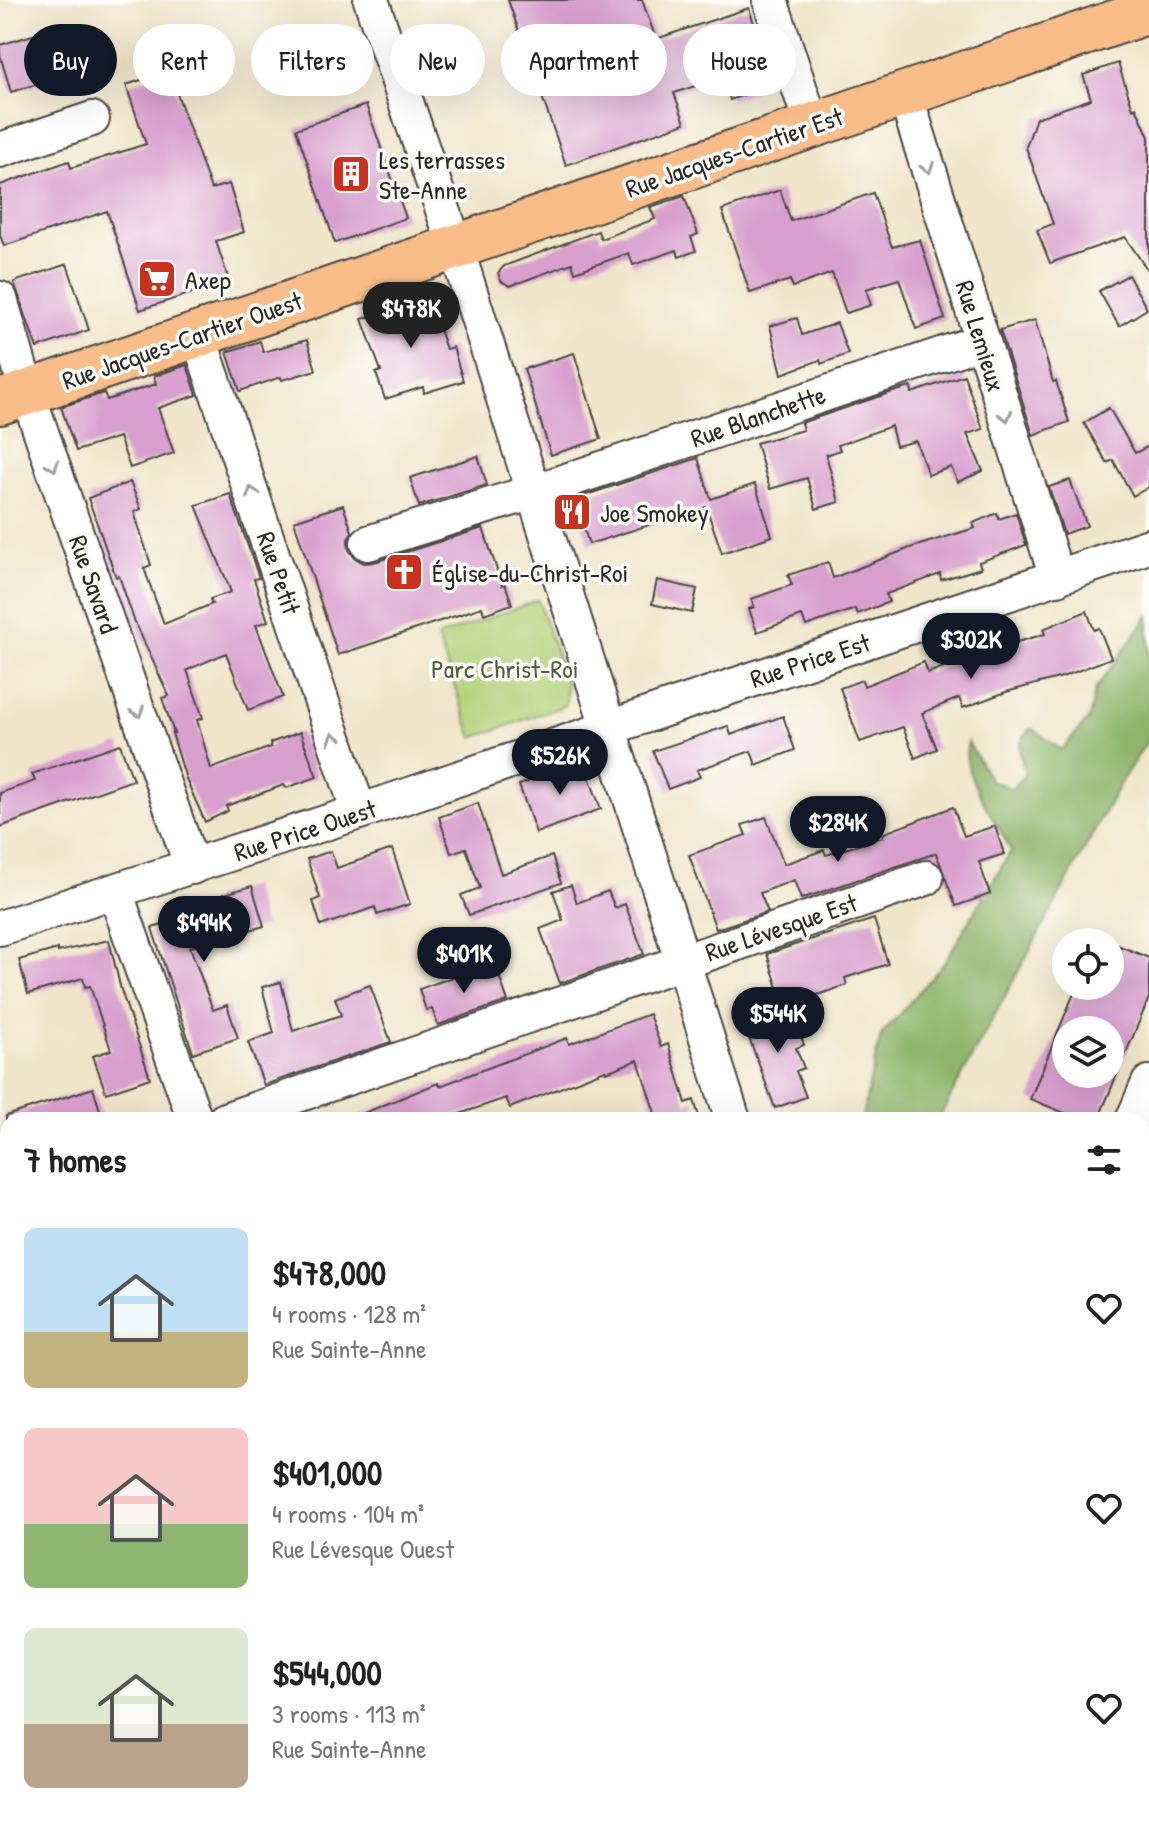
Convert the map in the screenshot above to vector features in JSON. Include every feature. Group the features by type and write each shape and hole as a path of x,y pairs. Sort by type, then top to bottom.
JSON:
{"main road":[{"name":"Rue Jacques-Cartier Est","path":"456,248 1149,11"},
{"name":"Rue Jacques-Cartier Ouest","path":"14,397 456,248"}],"street":[{"path":"371,0 456,248 730,1112"},
{"path":"770,0 812,126"},
{"name":"Rue Lemieux","path":"905,94 1057,578"},
{"path":"0,150 92,119"},
{"name":"Rue Savard","path":"0,299 14,397 192,867"},
{"name":"Rue Petit","path":"198,335 359,812"},
{"name":"Rue Blanchette","path":"368,543 533,492 982,341"},
{"name":"Rue Price Est","path":"608,727 1149,546"},
{"name":"Rue Price Ouest","path":"0,928 359,812 608,727"},
{"name":"Rue Lévesque Est","path":"248,1112 926,878"},
{"path":"115,891 192,1112"},
{"path":"1136,1112 1149,1083"}],"green space":[{"name":"Parc Christ-Roi","path":"538,600 566,682 566,705 473,738 437,637"},
{"path":"1149,615 1149,738 1119,785 942,1112 863,1112 881,1035 944,963 1011,851 974,783 966,755 968,742 990,780 1012,789 1025,774 1020,749 1027,733 1032,728 1061,750 1089,719 1095,690"}],"building":[{"path":"508,0 642,0 651,24 516,24"},
{"path":"749,8 754,24 701,24"},
{"path":"683,30 683,90 674,93 685,123 566,165 542,96 667,96 667,35"},
{"path":"24,38 24,88 11,92 0,45"},
{"path":"1118,63 1133,109 1136,107 1149,137 1149,272 1125,237 1050,263 1037,230 1053,224 1026,147 1036,118 1091,99 1083,75"},
{"path":"133,83 133,96 178,96 211,189 229,184 244,232 216,241 229,281 140,310 107,211 4,246 0,235 0,185 69,161 71,168 146,144 126,85"},
{"name":"Les terrasses Ste-Anne","path":"366,105 406,218 335,243 296,129"},
{"path":"780,190 791,221 873,193 892,247 920,240 945,319 916,329 899,279 866,289 871,305 846,313 832,273 793,287 790,280 750,293 722,210"},
{"path":"684,196 698,234 691,237 696,251 679,257 677,250 633,265 629,253 575,272 572,263 510,286 501,281 498,273 504,266 598,231 601,239 655,219 650,207"},
{"path":"67,264 89,330 37,348 14,282"},
{"path":"1128,275 1147,309 1119,326 1099,291"},
{"path":"427,296 446,349 453,347 463,381 424,393 423,387 385,399 376,373 381,371 362,319"},
{"path":"797,318 802,335 837,323 848,354 782,374 770,326"},
{"path":"1035,320 1053,382 1056,381 1069,422 1033,435 1000,330"},
{"path":"307,340 316,370 282,380 281,377 240,391 227,352 260,341 263,352"},
{"path":"574,353 601,439 551,455 524,369"},
{"path":"187,365 197,395 158,408 174,453 130,468 119,437 76,451 61,407 104,393 107,400 156,384 154,376"},
{"path":"964,375 983,429 967,434 983,471 958,482 951,467 928,475 916,441 896,446 891,426 838,445 840,450 826,455 839,502 816,509 807,478 770,489 756,443 803,430 801,423 889,393 911,387 912,393"},
{"path":"1109,408 1135,453 1149,446 1149,487 1133,496 1113,460 1107,463 1084,423"},
{"path":"478,456 487,485 419,506 410,478"},
{"path":"698,458 711,499 755,484 772,536 722,553 706,507 589,544 574,499"},
{"path":"1070,480 1087,526 1064,534 1049,487"},
{"path":"130,482 141,509 134,512 151,565 144,568 164,624 212,604 210,599 231,592 196,505 230,494 259,578 254,579 268,621 256,625 283,697 248,710 226,653 187,670 203,718 197,720 211,769 271,747 270,743 300,732 317,777 226,806 228,811 205,822 186,779 162,698 169,696 134,620 119,576 116,577 88,498"},
{"name":"Église-du-Christ-Roi","path":"343,505 352,532 348,539 349,550 364,563 483,528 502,585 505,584 512,604 484,614 482,607 338,655 294,521"},
{"path":"997,513 999,519 1016,513 1026,545 979,562 981,568 941,580 940,574 886,594 889,602 857,614 855,609 806,626 802,616 757,632 749,609 754,607 751,599 792,585 788,575 828,562 833,578 910,548 975,528 973,523"},
{"path":"657,580 697,589 692,613 652,604"},
{"path":"1087,611 1094,630 1099,628 1111,658 963,708 959,698 922,713 937,749 915,758 903,727 860,742 840,688 862,680 864,686 924,662 928,673 982,652 1045,634 1043,629"},
{"path":"783,716 795,750 756,765 751,751 697,770 700,777 668,789 653,751 728,726 731,735"},
{"path":"120,744 133,780 0,827 0,793 35,781 32,774"},
{"path":"583,761 601,809 536,833 519,785"},
{"path":"478,803 501,874 552,856 561,883 469,915 461,895 480,888 466,848 451,853 439,817"},
{"path":"953,807 964,836 995,826 1004,854 979,862 990,894 956,906 936,853 801,899 794,880 760,893 768,912 716,929 689,855 746,835 742,825 766,817 784,864 824,850 826,855 883,837 882,834"},
{"path":"392,849 410,904 377,915 375,907 321,926 313,901 320,898 307,859 331,851 337,868"},
{"path":"571,885 577,903 608,891 615,908 625,904 644,954 560,983 540,929 563,920 553,891"},
{"path":"252,886 264,926 190,947 213,1010 227,1005 238,1038 193,1053 152,928 217,910 214,897"},
{"path":"874,919 888,964 845,978 847,985 784,1006 767,954"},
{"path":"109,940 121,990 150,1078 106,1093 93,1056 111,1050 90,986 85,987 83,978 28,994 19,960"},
{"path":"1124,948 1149,958 1149,998 1124,1058 1124,1016 1065,1016 1071,1000 1124,1000"},
{"path":"481,967 483,972 496,968 508,1001 438,1025 432,1009 426,1010 419,989"},
{"path":"281,982 293,1031 341,1015 335,998 370,985 391,1042 264,1085 248,1042 274,1033 262,987"},
{"path":"790,1007 804,1045 796,1048 804,1068 796,1071 806,1097 775,1108 744,1024"},
{"path":"649,1014 661,1047 668,1044 686,1103 694,1100 698,1112 655,1112 638,1060 510,1108 506,1098 465,1112 367,1112 438,1083 440,1086 567,1038 569,1044"},
{"path":"1052,1046 1052,1088 1111,1088 1101,1112 1062,1112 1030,1099"},
{"path":"93,1088 100,1112 18,1112"}],"place":[{"name":"Les terrasses Ste-Anne","path":"351,174"},
{"name":"Axep","path":"157,279"},
{"name":"Joe Smokey","path":"572,512"},
{"name":"Église-du-Christ-Roi","path":"404,572"}]}
